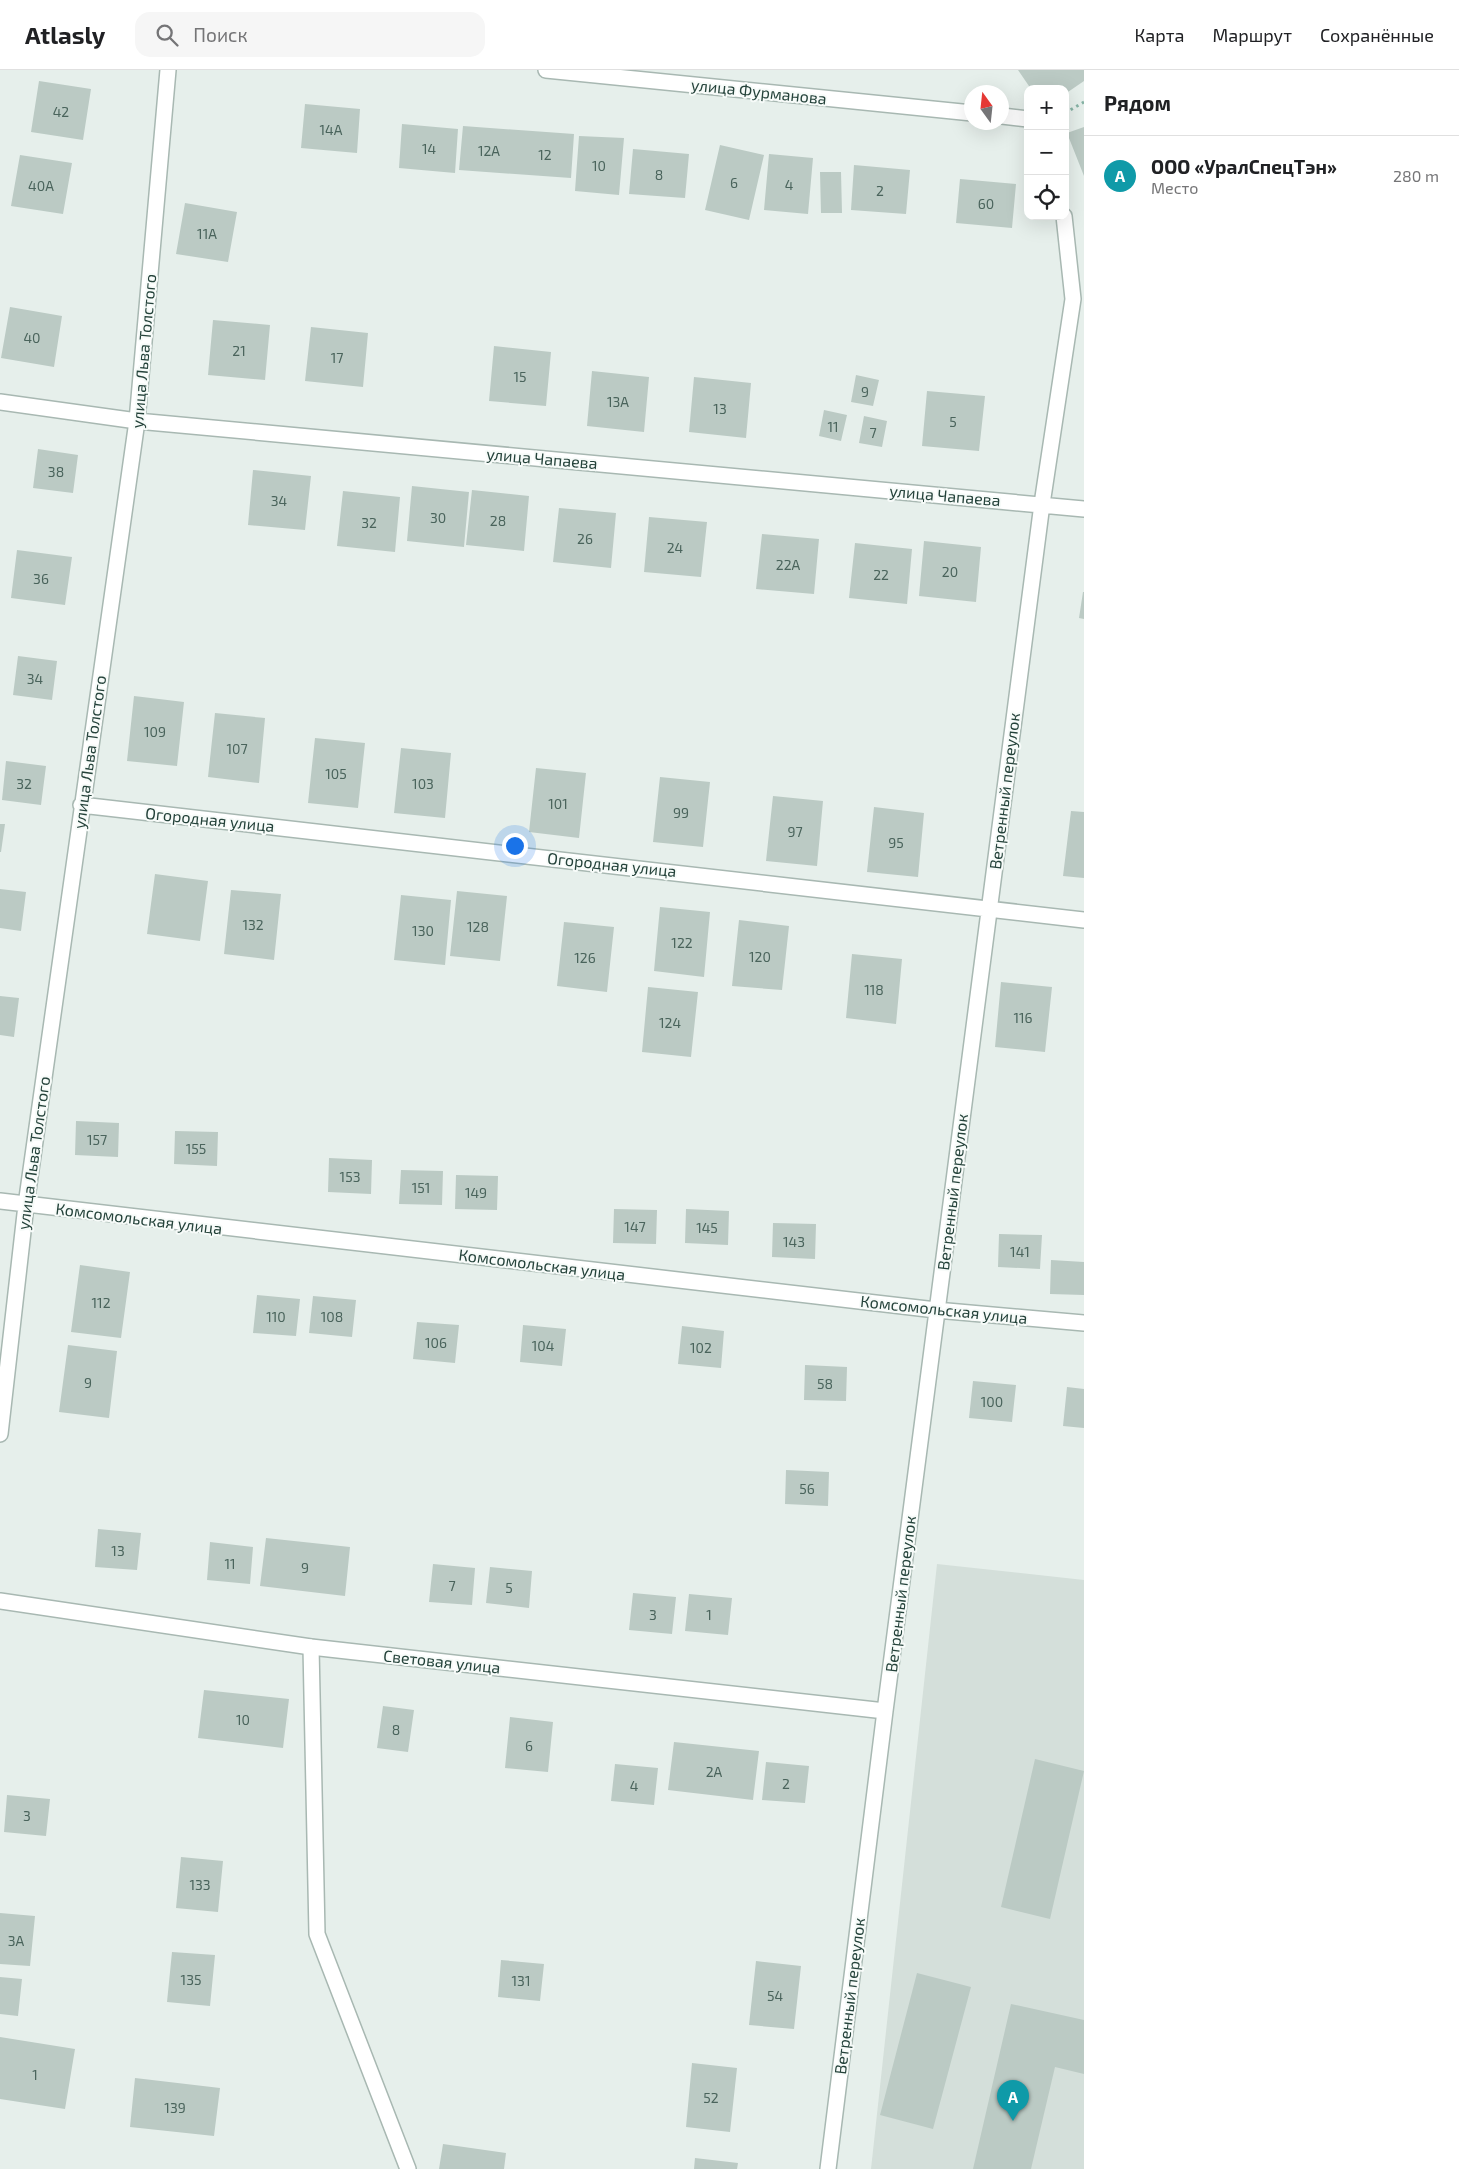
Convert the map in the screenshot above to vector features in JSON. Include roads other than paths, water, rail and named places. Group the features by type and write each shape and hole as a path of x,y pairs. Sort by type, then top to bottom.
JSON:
{"street":[{"name":"улица Льва Толстого","path":"0,1434 26,1205 81,805 137,421 168,70"},
{"name":"улица Фурманова","path":"546,70 964,112"},
{"path":"1009,117 1024,119"},
{"name":"Ветренный переулок","path":"828,2169 936,1310 1042,504 1074,299 1064,220"},
{"name":"улица Чапаева","path":"0,402 137,421 1084,509"},
{"name":"Огородная улица","path":"81,805 989,907 1084,920"},
{"name":"Комсомольская улица","path":"0,1200 26,1205 936,1310 1084,1323"},
{"name":"Световая улица","path":"0,1601 311,1647 885,1711"},
{"path":"311,1647 318,1934 408,2169"}],"place":[{"name":"ООО «УралСпецТэн»","path":"1013,2121"}]}
